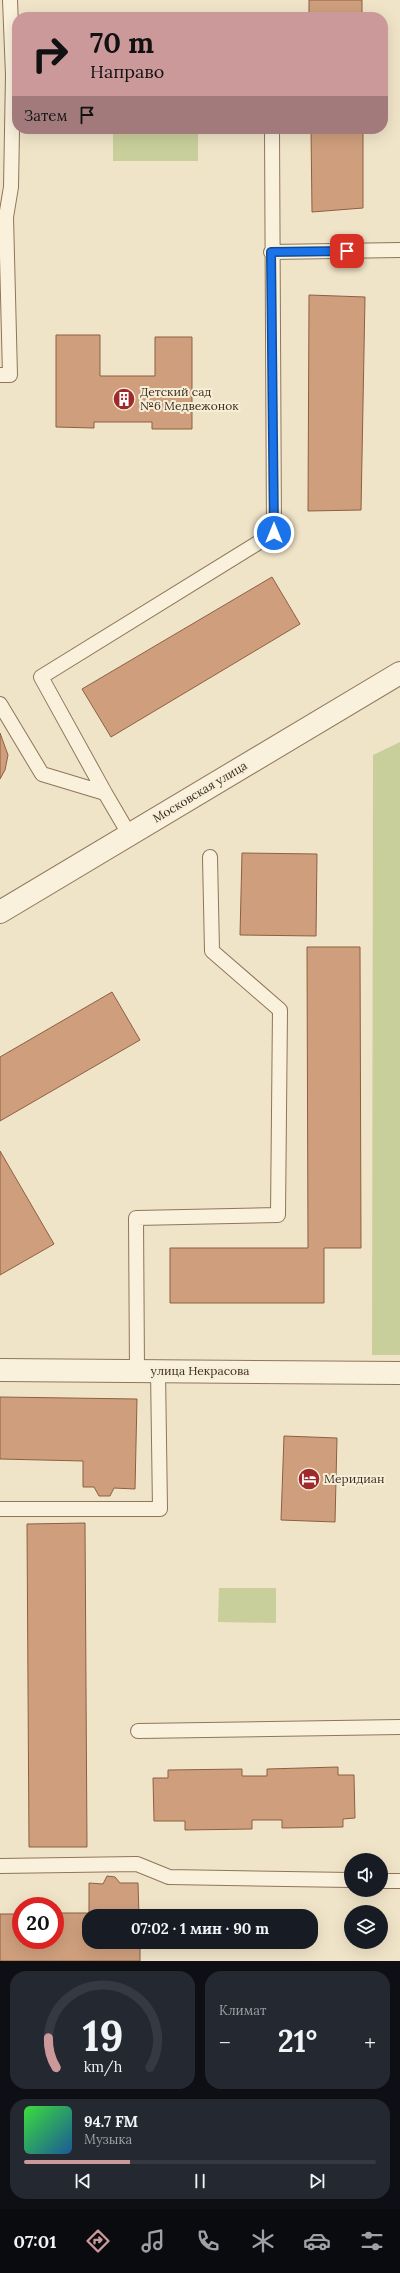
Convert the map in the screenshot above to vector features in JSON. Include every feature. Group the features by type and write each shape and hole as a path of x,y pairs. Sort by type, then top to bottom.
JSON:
{"street":[{"name":"Московская улица","path":"0,912 400,672"},
{"name":"улица Некрасова","path":"0,1370 400,1373"}],"lane":[{"path":"10,0 12,14"},
{"path":"0,375 10,375 6,217 11,187 7,75 12,41"},
{"path":"129,834 41,677 274,533 271,252 272,134"},
{"path":"271,252 400,250"},
{"path":"0,704 42,774 105,793"},
{"path":"0,1509 160,1509 136,1218 278,1215 280,1010 212,951 210,857"},
{"path":"138,1731 400,1727"},
{"path":"0,1866 137,1864 169,1877 344,1880"},
{"path":"388,1881 400,1881"}],"green space":[{"path":"113,134 198,134 198,161 113,161"},
{"path":"400,742 400,1355 372,1355 373,755"},
{"path":"219,1588 276,1588 276,1623 218,1622"}],"building":[{"path":"309,0 362,0 362,12 309,12"},
{"path":"311,134 363,134 363,208 312,212"},
{"path":"309,295 365,297 361,510 308,511"},
{"name":"Детский сад №6 Медвежонок","path":"56,335 100,335 100,376 155,376 155,337 192,337 192,429 152,429 152,422 94,422 94,428 56,427"},
{"path":"272,577 300,624 111,737 82,689"},
{"path":"0,733 8,755 5,770 0,779"},
{"path":"242,853 317,854 316,936 240,935"},
{"path":"307,947 360,947 361,1248 324,1248 324,1303 170,1303 170,1248 308,1248"},
{"path":"112,992 140,1040 0,1121 0,1057"},
{"path":"0,1151 54,1244 0,1275"},
{"path":"0,1397 137,1399 135,1489 114,1488 110,1496 99,1496 94,1487 83,1487 83,1461 0,1459"},
{"name":"Меридиан","path":"284,1436 337,1438 335,1522 281,1520"},
{"path":"85,1523 87,1847 29,1847 27,1524"},
{"path":"338,1767 338,1775 354,1775 355,1818 343,1819 343,1827 282,1828 282,1820 252,1820 252,1829 185,1830 185,1821 154,1821 153,1778 168,1778 168,1770 242,1769 242,1776 267,1776 267,1769"},
{"path":"107,1876 115,1877 120,1883 138,1883 139,1909 89,1909 89,1883 103,1884"},
{"path":"64,1913 82,1913 82,1949 140,1949 140,1961 0,1961 0,1914 12,1914 12,1949 64,1949"}],"place":[{"name":"Детский сад №6 Медвежонок","path":"124,399"},
{"name":"Меридиан","path":"309,1479"}],"route":[{"path":"274,533 271,252 347,251"}]}
